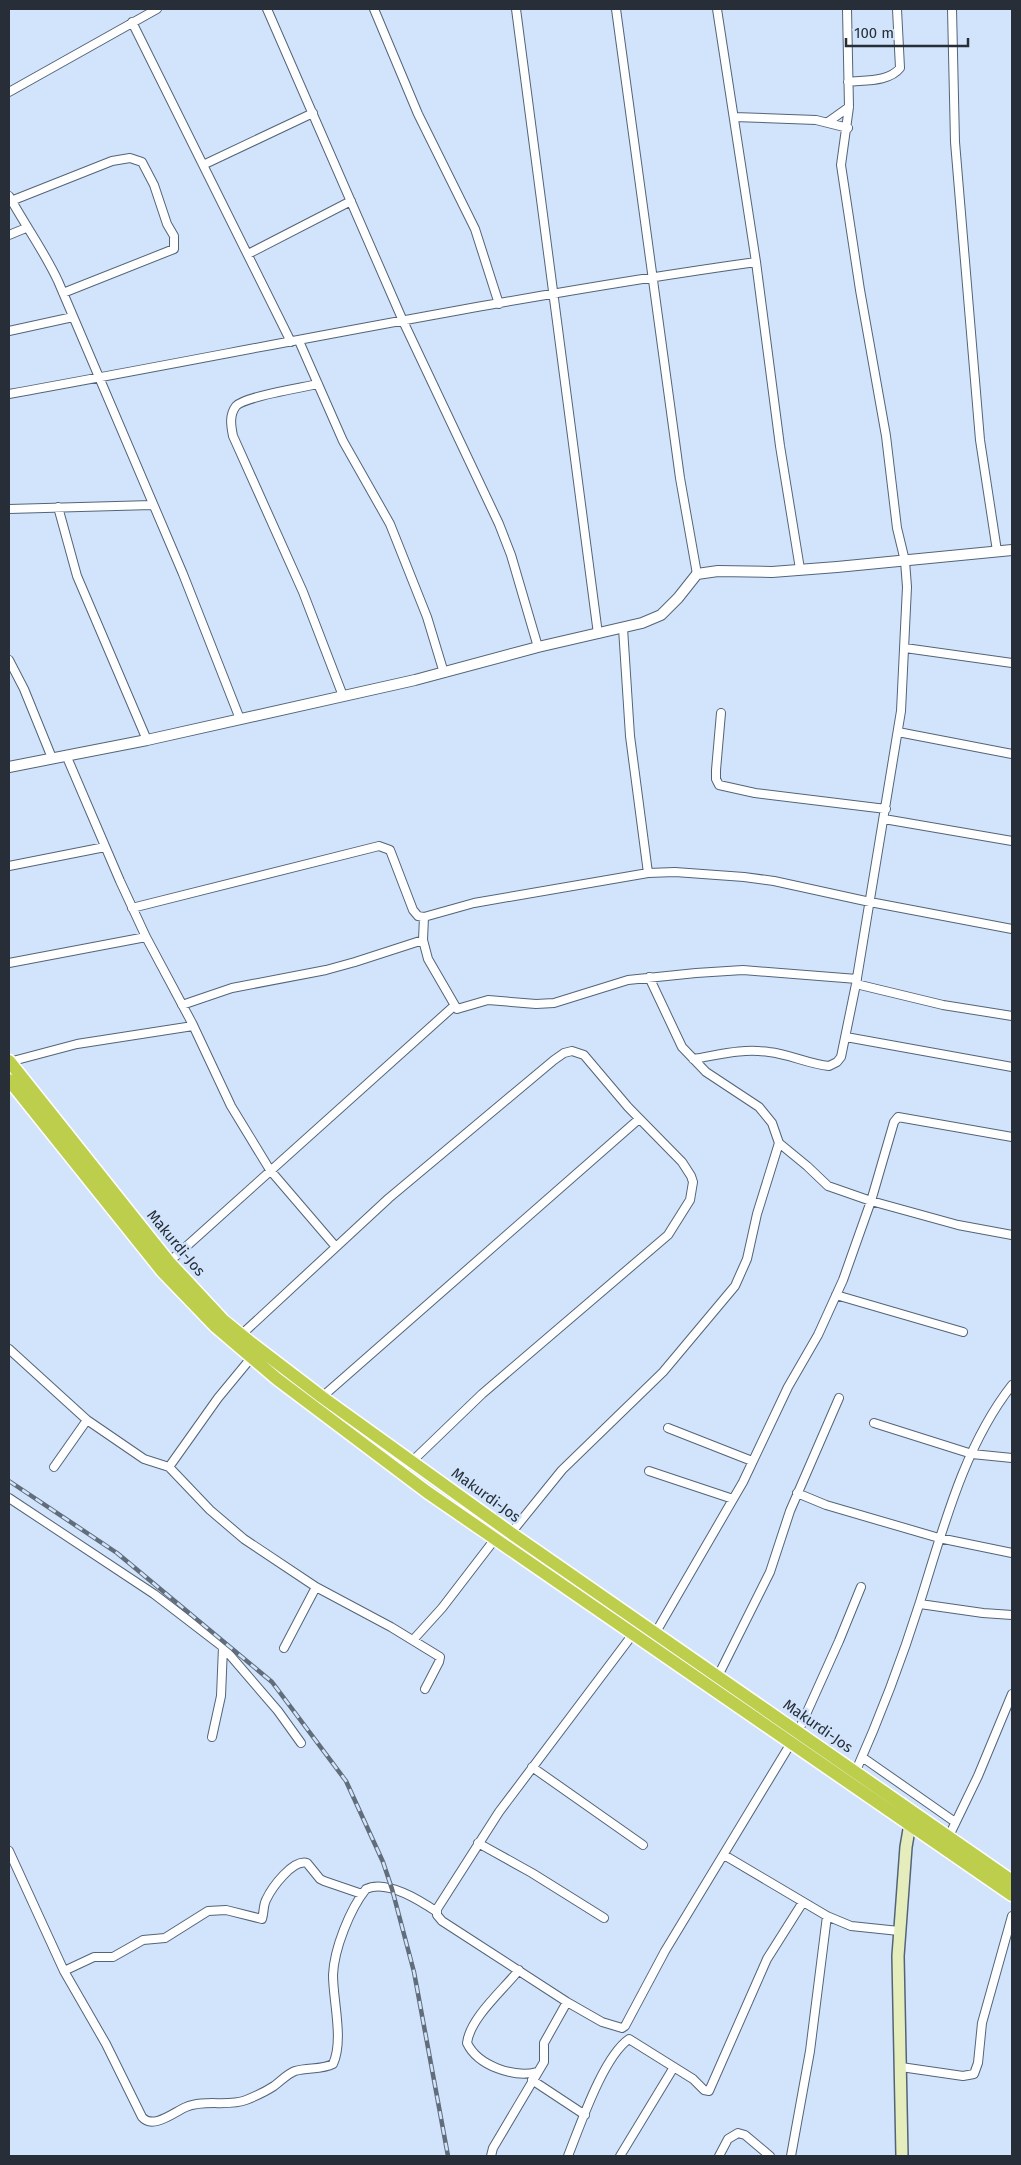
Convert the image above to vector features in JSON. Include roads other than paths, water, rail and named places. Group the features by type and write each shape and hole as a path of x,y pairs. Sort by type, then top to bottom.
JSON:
{"highway":[{"name":"Makurdi-Jos","path":"9,1061 169,1262 224,1321 322,1397 511,1533 855,1772 1012,1895"},
{"name":"Makurdi-Jos","path":"9,1080 162,1270 216,1327 251,1358 401,1472 791,1743 911,1817 949,1836 1012,1881"}],"main road":[{"path":"902,2156 898,1932 911,1817"}],"street":[{"path":"9,92 157,9"},
{"path":"267,9 403,321 511,554 538,647"},
{"path":"374,9 418,114 475,229 499,304"},
{"path":"516,9 598,634"},
{"path":"616,9 680,478 697,574"},
{"path":"717,9 756,262 780,446 800,569"},
{"path":"692,1059 714,1056 735,1050 770,1052 829,1066 837,1062 841,1057 857,982 898,732 905,648 907,587 905,561 898,528 886,436 860,290 842,165 848,128 849,107 847,9"},
{"path":"848,82 887,78 896,73 900,68 897,9"},
{"path":"952,9 955,142 980,440 996,551"},
{"path":"132,22 248,254 318,384 343,441 390,524 427,616 444,673"},
{"path":"828,122 849,107"},
{"path":"203,165 313,114"},
{"path":"734,117 828,122 848,128"},
{"path":"63,293 174,249 174,236 167,224 154,185 142,162 130,158 112,161 10,198 26,228 46,256 74,317 98,378 183,574 240,719"},
{"path":"248,254 351,201"},
{"path":"9,234 26,228"},
{"path":"9,394 653,276 756,262"},
{"path":"9,331 74,317"},
{"path":"318,384 245,400 233,411 231,421 233,436 303,592 343,696"},
{"path":"9,509 152,504"},
{"path":"58,507 77,576 147,740"},
{"path":"9,767 147,740 343,696 444,673 538,647 623,628 661,615 678,598 697,574 718,571 772,572 1012,550"},
{"path":"623,628 630,736 648,873"},
{"path":"905,648 1012,663"},
{"path":"9,660 24,689 52,758"},
{"path":"721,713 716,770 716,779 719,785 756,793 886,809"},
{"path":"898,732 1012,754"},
{"path":"66,755 132,908 194,1026 231,1106 270,1170 336,1247"},
{"path":"884,819 1012,841"},
{"path":"132,908 378,846 390,850 413,910 418,916 424,917 474,903 648,873 675,872 774,881 870,902 1012,929"},
{"path":"9,866 105,847"},
{"path":"424,917 423,940 428,959 454,1006 462,1009 488,1000 536,1004 554,1003 628,980 743,970 857,982 943,1005 1012,1016"},
{"path":"9,963 146,937"},
{"path":"182,1005 232,988 345,965 423,940"},
{"path":"511,1533 562,1470 663,1372 734,1286 747,1259 757,1214 778,1143 772,1123 759,1107 706,1072 682,1047 649,977"},
{"path":"169,1262 454,1006"},
{"path":"9,1061 77,1044 194,1026"},
{"path":"846,1037 1012,1067"},
{"path":"241,1334 389,1198 564,1053 572,1051 584,1055 639,1119 682,1162 693,1182 690,1200 668,1235 482,1394 411,1460 401,1472"},
{"path":"706,1072 714,1056"},
{"path":"656,1632 733,1499 788,1387 818,1335 836,1295 871,1201 894,1122 898,1117 1012,1137"},
{"path":"322,1397 639,1119"},
{"path":"778,1143 828,1186 871,1201 958,1224 1012,1235"},
{"path":"836,1295 963,1332"},
{"path":"9,1350 87,1420 144,1458 169,1467 210,1510 244,1539 316,1587 413,1640 440,1659 425,1689"},
{"path":"169,1467 218,1398 251,1358"},
{"path":"855,1772 920,1604 939,1538 972,1454 986,1426 1012,1386"},
{"path":"718,1676 770,1572 797,1493 839,1398"},
{"path":"54,1467 87,1420"},
{"path":"874,1423 972,1454 1012,1458"},
{"path":"668,1428 752,1461"},
{"path":"649,1471 733,1499"},
{"path":"797,1493 826,1505 939,1538 1012,1553"},
{"path":"9,1498 154,1594 223,1647 278,1711 301,1743"},
{"path":"413,1640 442,1608 495,1539"},
{"path":"284,1648 316,1587"},
{"path":"798,1732 861,1587"},
{"path":"920,1604 1012,1615"},
{"path":"437,1912 440,1904 478,1843 532,1767 634,1634"},
{"path":"212,1738 221,1696 223,1647"},
{"path":"949,1836 978,1776 1012,1694"},
{"path":"9,1851 64,1971 106,2044 145,2120 154,2122 187,2106 244,2101 271,2088 293,2072 318,2069 334,2062 336,2037 333,1975 336,1954 354,1908 366,1889 372,1887 392,1889 418,1898 437,1912 442,1921 567,2002 602,2022 622,2028 625,2026 665,1952 791,1743"},
{"path":"862,1757 955,1822"},
{"path":"532,1767 644,1845"},
{"path":"911,1817 916,1796"},
{"path":"478,1843 532,1873 604,1918"},
{"path":"724,1855 827,1916 851,1926 898,1932"},
{"path":"64,1971 94,1957 113,1957 144,1940 165,1938 208,1911 234,1911 262,1919 267,1898 290,1868 298,1863 307,1863 324,1881 362,1894"},
{"path":"568,2156 598,2084 612,2060 629,2039 693,2079 704,2090 710,2091 767,1960 802,1902"},
{"path":"791,2156 810,2051 827,1916"},
{"path":"901,2067 963,2076 974,2074 978,2063 982,2023 1012,1916"},
{"path":"519,1970 476,2020 468,2033 467,2043 475,2054 503,2071 533,2076 585,2115"},
{"path":"490,2156 533,2076 544,2062 544,2043 567,2002"},
{"path":"620,2156 674,2067"},
{"path":"719,2156 728,2139 738,2133 745,2135 770,2156"}],"railway":[{"path":"9,1481 117,1553 272,1682 346,1781 383,1862 392,1889 414,1972 448,2156"}]}
